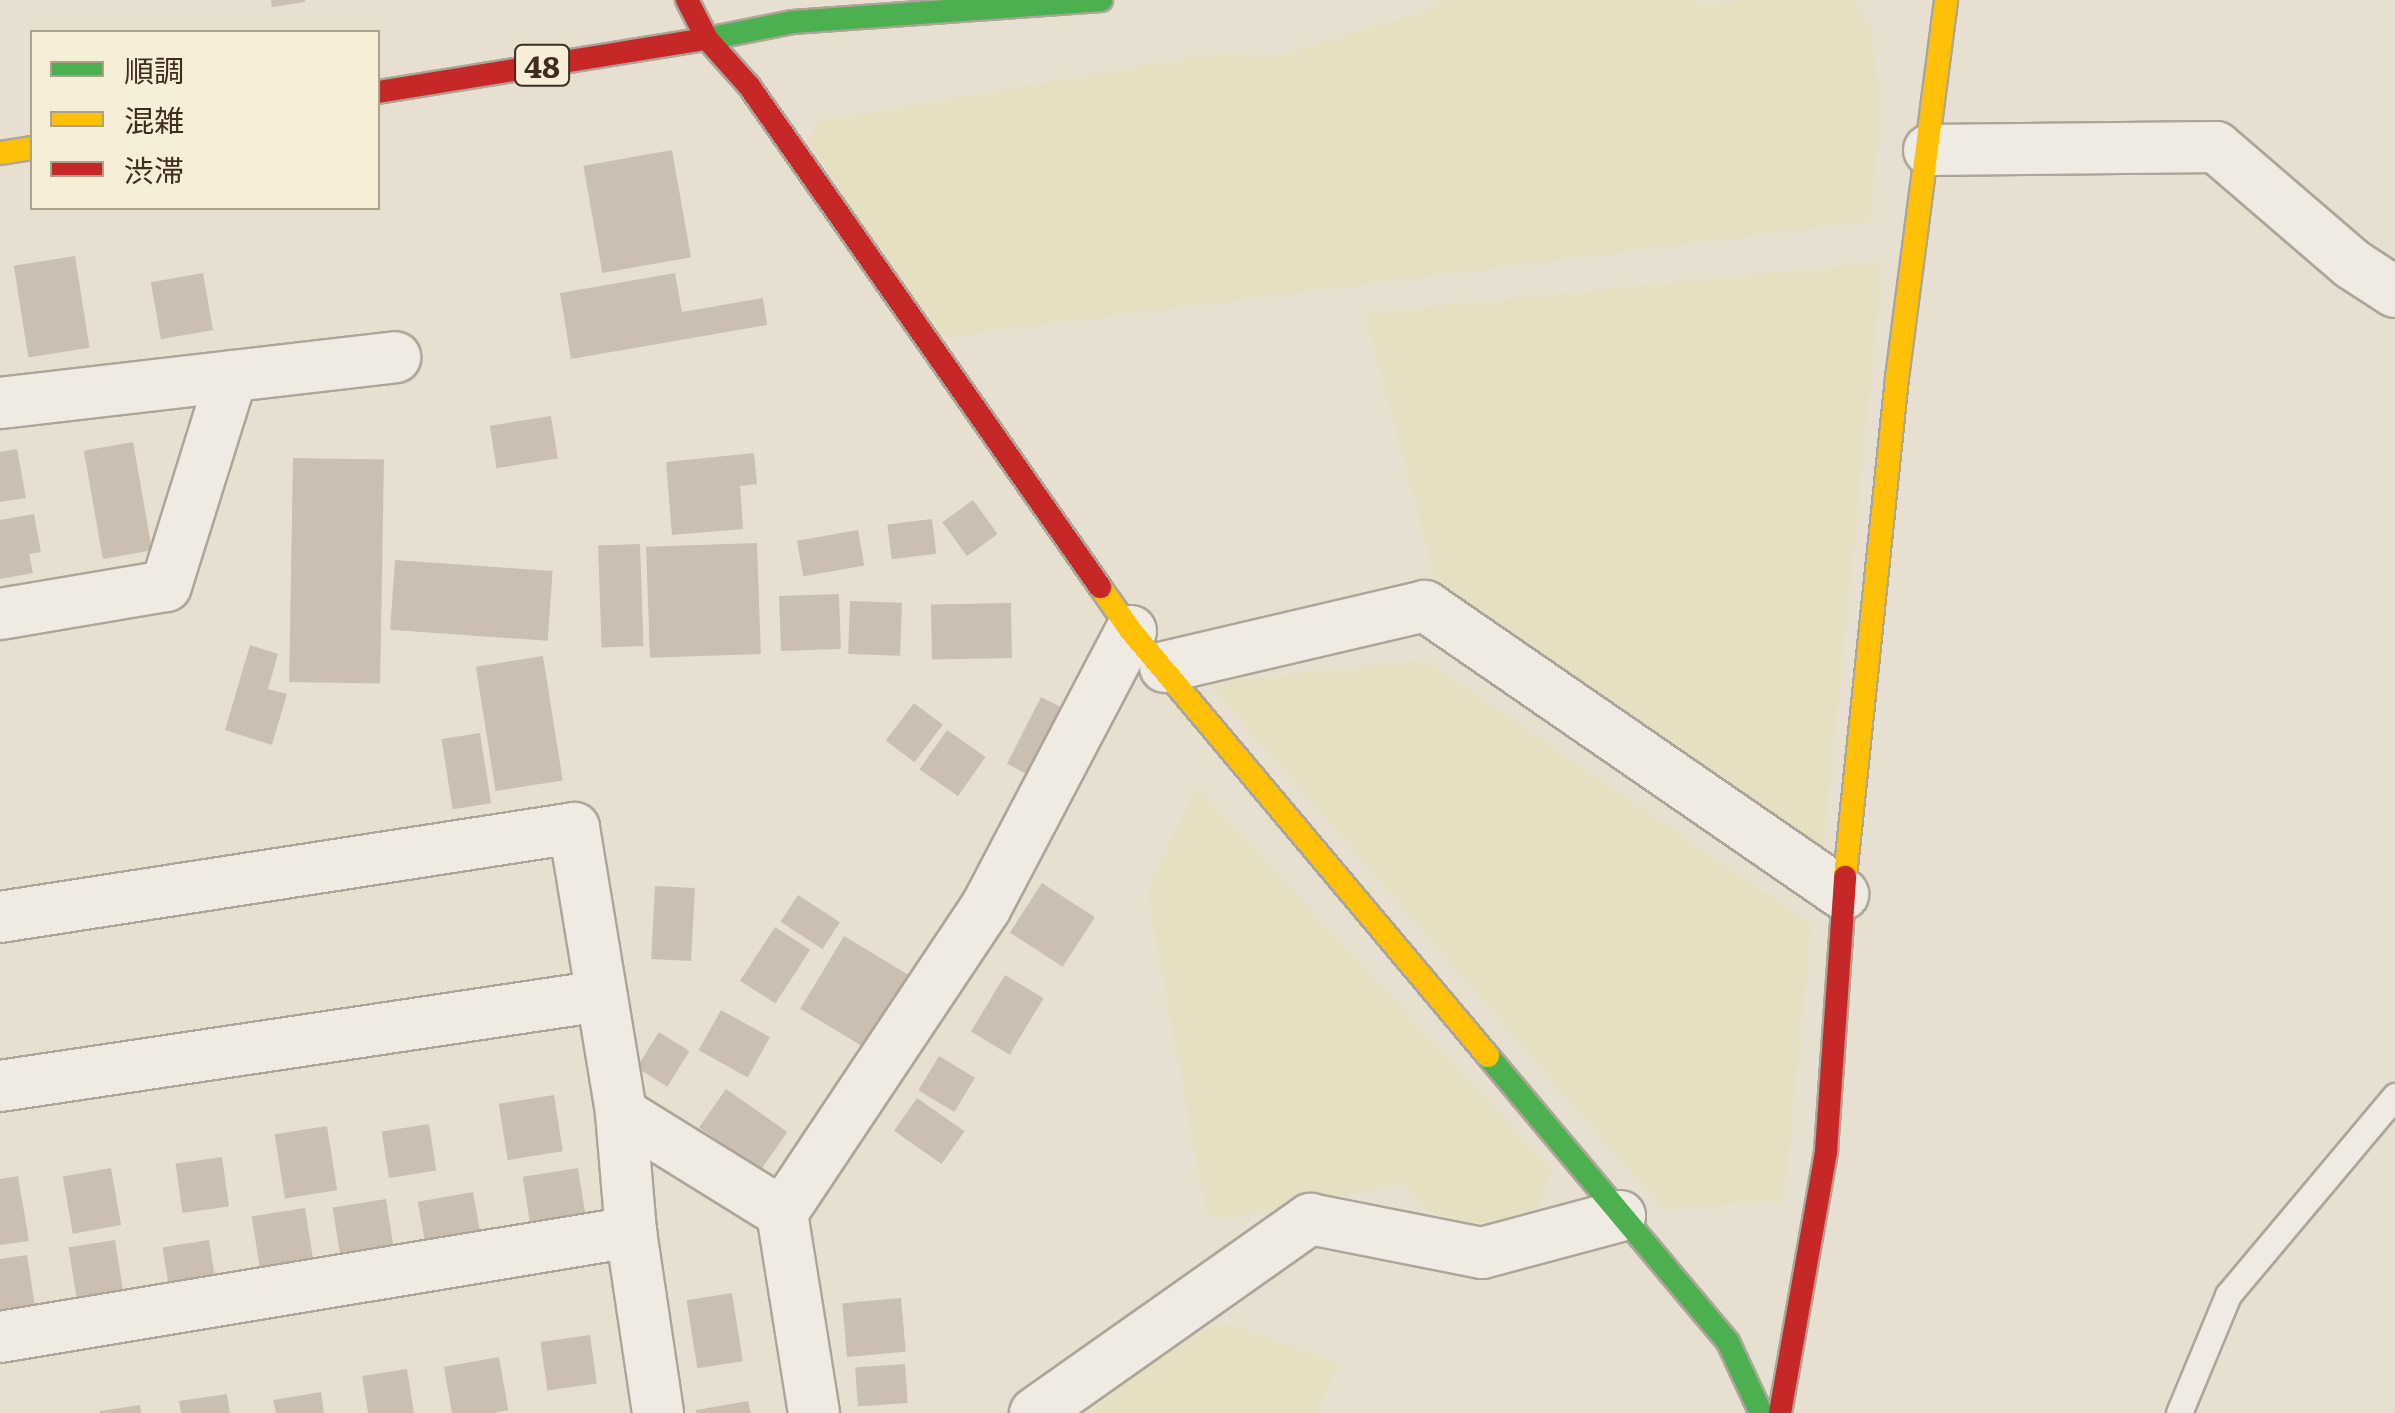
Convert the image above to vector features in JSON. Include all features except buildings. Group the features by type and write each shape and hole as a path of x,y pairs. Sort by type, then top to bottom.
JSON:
{"street":[{"path":"687,0 707,38 749,86 1131,631 1728,1342 1761,1413"},
{"path":"707,38 794,22 1102,0"},
{"path":"1780,1413 1826,1151 1843,894 1897,378 1946,0"},
{"name":"48","path":"380,92 707,38"},
{"path":"1928,150 2216,147 2352,264 2395,292"},
{"path":"0,153 30,148"},
{"path":"0,403 395,357"},
{"path":"0,614 166,586 232,376"},
{"path":"1165,668 1425,606 1843,894"},
{"path":"814,1413 782,1213 985,909 1131,631"},
{"path":"0,916 574,828 622,1113 631,1232 658,1413"},
{"path":"0,1086 601,996"},
{"path":"622,1113 782,1213"},
{"path":"1036,1413 1310,1219 1482,1254 1620,1216"},
{"path":"0,1337 631,1232"}],"lane":[{"path":"2180,1413 2228,1295 2395,1096"}],"shaded area":[{"path":"1440,0 1694,0 1695,6 1746,0 1855,0 1870,27 1882,106 1870,222 934,339 809,142 816,122 1222,52 1272,57 1423,12"},
{"path":"1883,262 1821,872 1437,585 1364,313"},
{"path":"1425,660 1812,925 1784,1201 1663,1210 1208,683"},
{"path":"1196,786 1551,1169 1536,1214 1461,1228 1420,1206 1405,1183 1221,1220 1206,1213 1147,891"},
{"path":"1221,1322 1340,1363 1317,1413 1090,1413 1159,1353"}],"traffic: fast":[{"path":"707,39 793,22 1101,0"},
{"path":"1488,1056 1728,1342 1761,1413"}],"traffic: slow":[{"path":"1845,877 1897,378 1946,0"},
{"path":"0,153 30,148"},
{"path":"1100,587 1131,631 1488,1056"}],"traffic: jam":[{"path":"380,92 707,39 687,0"},
{"path":"707,39 749,86 1100,587"},
{"path":"1780,1413 1826,1151 1845,877"}]}
